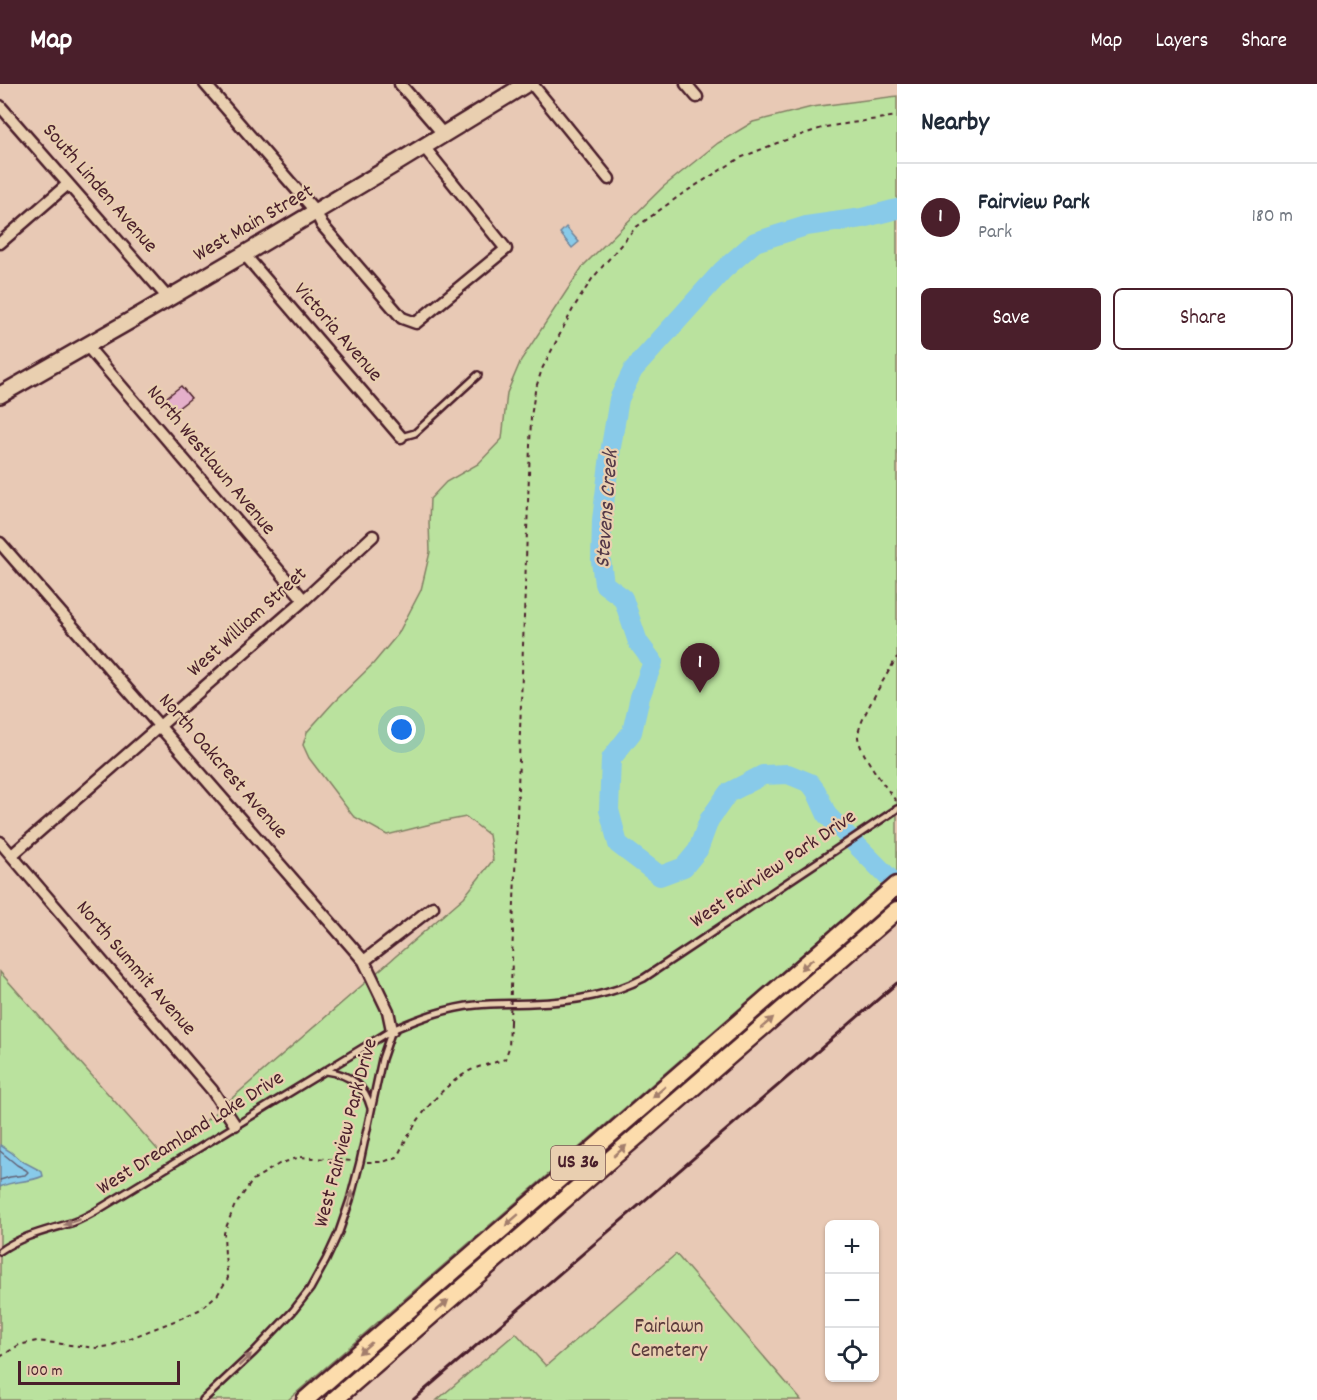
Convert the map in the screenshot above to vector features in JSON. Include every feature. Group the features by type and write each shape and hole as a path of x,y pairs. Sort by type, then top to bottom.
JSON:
{"main road":[{"name":"US 36","path":"305,1400 897,885"},
{"name":"US 36","path":"334,1400 897,910"}],"street":[{"path":"205,84 316,212 322,225 402,318 416,323 506,249 424,147"},
{"path":"400,84 444,135"},
{"name":"West Main Street","path":"0,395 316,212 526,84"},
{"path":"532,84 609,179"},
{"path":"686,84 697,97"},
{"name":"South Linden Avenue","path":"0,106 168,298"},
{"path":"0,243 68,184"},
{"name":"Victoria Avenue","path":"244,254 401,436"},
{"name":"North Westlawn Avenue","path":"87,346 304,600"},
{"name":"West William Street","path":"12,855 304,600 373,536"},
{"name":"North Oakcrest Avenue","path":"0,543 364,961 378,986 388,1011 392,1030"},
{"name":"North Summit Avenue","path":"0,842 212,1090 235,1125"},
{"path":"364,961 433,907"}],"lane":[{"path":"401,436 415,434 478,375"},
{"name":"West Fairview Park Drive","path":"203,1400 293,1311 310,1289 326,1260 339,1232 360,1162 382,1059 392,1030 428,1015 455,1008 478,1004 556,1002 604,994 627,986 644,978 897,809"},
{"name":"West Dreamland Lake Drive","path":"0,1251 32,1234 76,1221 96,1211 392,1030"},
{"path":"325,1071 345,1075 353,1080 365,1093 371,1110"}],"path":[{"path":"0,1357 19,1345 37,1341 96,1348 110,1346 199,1310 218,1294 228,1278 224,1233 234,1207 254,1180 279,1164 300,1157 383,1162 397,1157 406,1139 430,1104 453,1082 476,1068 505,1059 509,1048 531,417 535,391 542,369 574,307 592,279 635,228 682,194 740,158 777,143 825,127 897,116"},
{"path":"897,657 861,723 858,738 870,762 897,804"}],"green space":[{"path":"897,96 897,872 288,1400 0,1400 0,972 164,1157 464,897 493,860 489,835 466,817 387,835 353,816 309,758 303,745 307,732 373,664 398,634 421,590 430,552 430,499 446,482 478,464 502,439 507,393 521,360 583,266 663,187 718,143 753,122 812,107"},
{"name":"Fairlawn Cemetery","path":"676,1254 801,1400 437,1400 516,1333 546,1366"}],"water":[{"path":"566,227 579,242 572,248 560,233"},
{"path":"0,1145 20,1160 42,1172 43,1176 0,1187"}],"building":[{"path":"181,386 191,398 173,412 163,400"}],"waterway":[{"name":"Stevens Creek","path":"897,209 862,218 806,226 755,242 723,270 633,370 619,399 602,520 601,561 604,584 623,598 638,642 653,662 640,697 632,732 611,759 609,810 618,844 660,876 684,867 698,850 709,820 728,793 763,775 788,774 810,783 827,815 897,886"}],"railway":[{"path":"413,1400 897,983"}],"place":[{"name":"Fairview Park","path":"700,693"}]}
